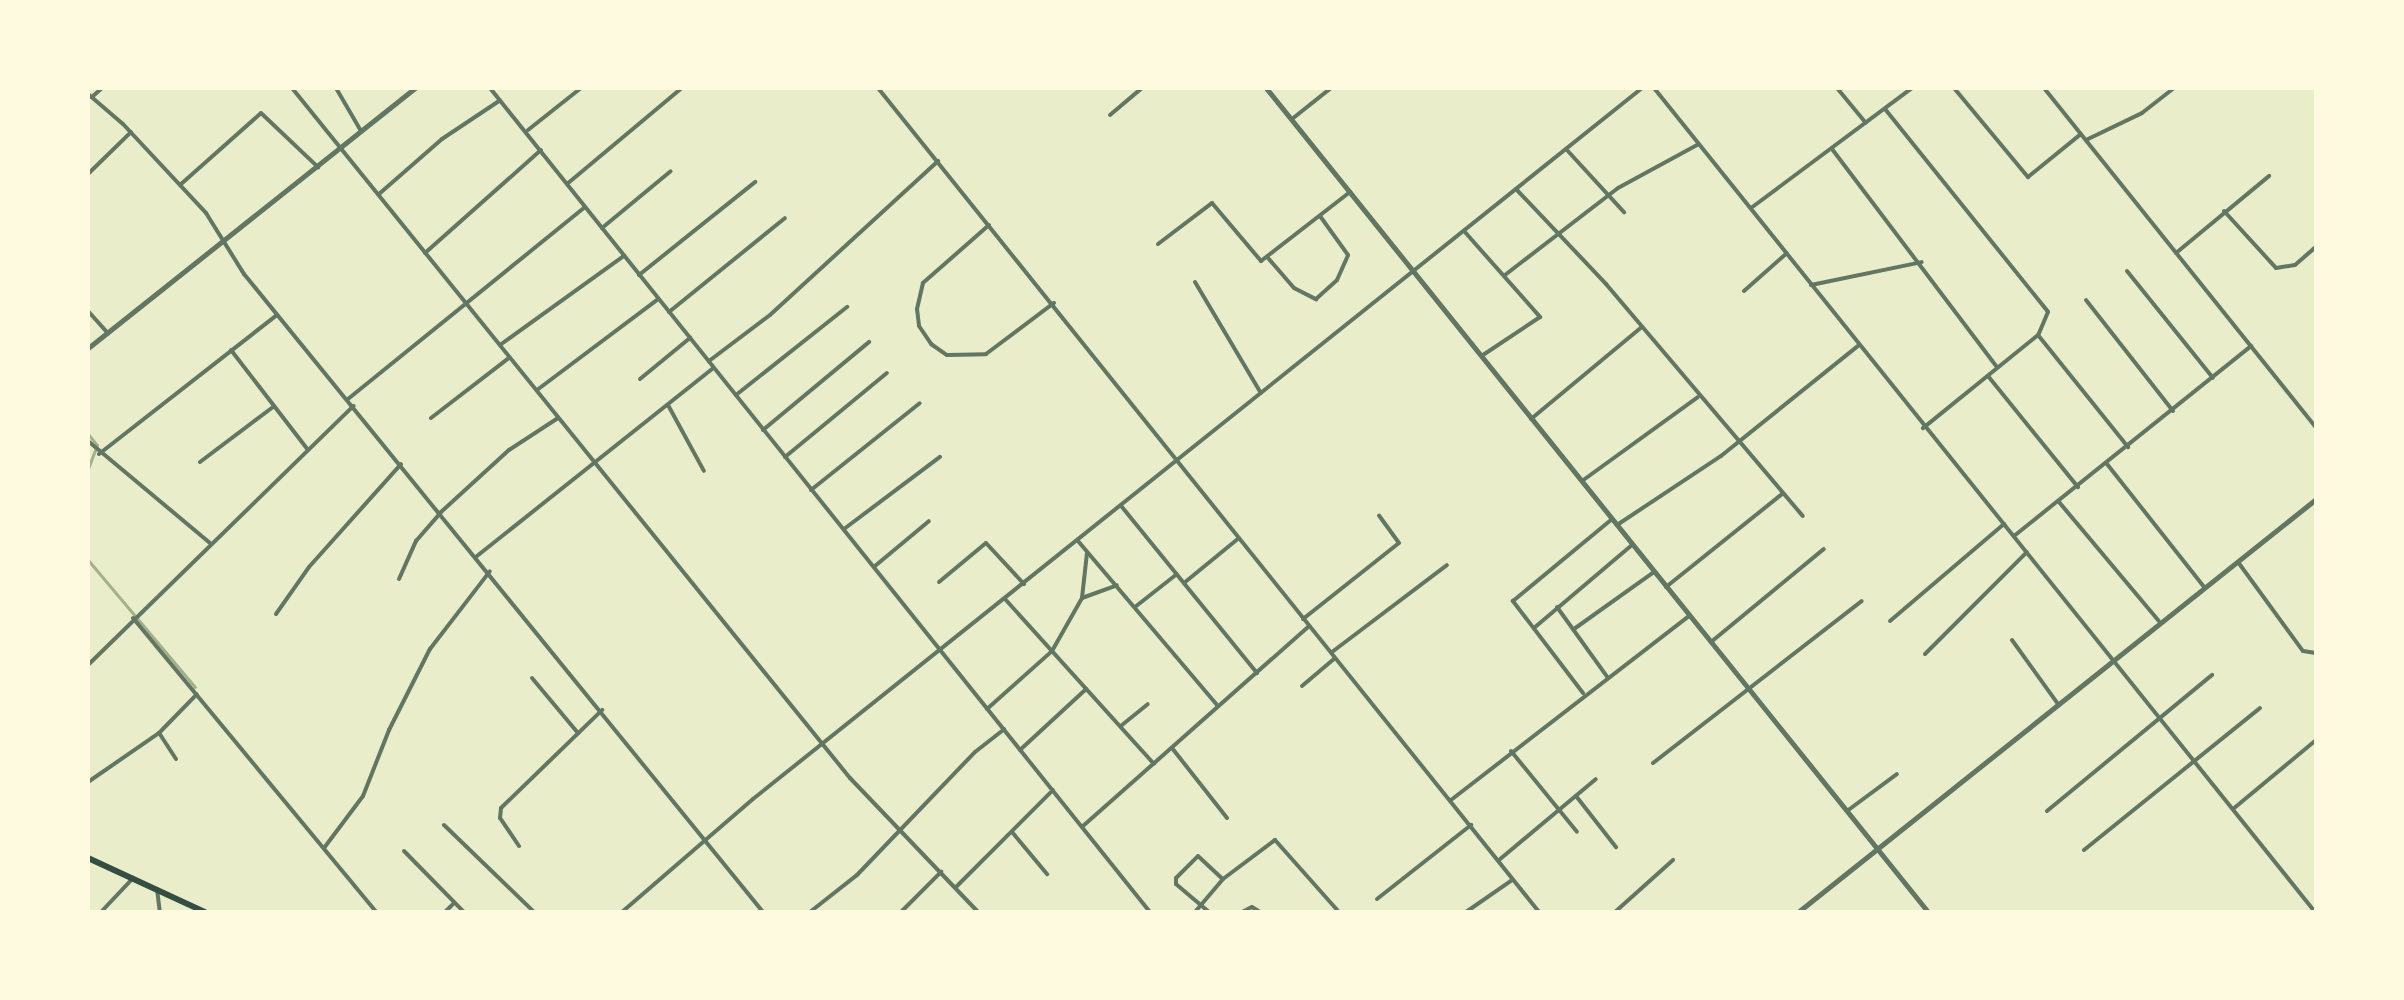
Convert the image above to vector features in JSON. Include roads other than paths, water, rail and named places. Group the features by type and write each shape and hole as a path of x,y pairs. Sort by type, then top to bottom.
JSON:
{"main road":[{"path":"88,858 205,912"}],"street":[{"path":"102,88 90,96 131,132 180,185 278,314 706,839 761,910 754,912"},
{"path":"292,88 823,746 899,832 978,912"},
{"path":"336,88 362,131"},
{"path":"88,348 415,88"},
{"path":"528,130 581,88"},
{"path":"567,184 682,88"},
{"path":"878,88 1054,303 1539,912"},
{"path":"1110,115 1142,88"},
{"path":"1266,88 1928,912"},
{"path":"1291,119 1331,88"},
{"path":"622,912 706,839 1642,88"},
{"path":"1654,88 1923,428 2027,552 2157,722 2233,809 2315,912"},
{"path":"1837,88 1866,123"},
{"path":"1751,208 1912,88"},
{"path":"1954,88 2028,177 2081,134"},
{"path":"2044,88 2316,427"},
{"path":"2086,140 2142,113 2174,88"},
{"path":"494,89 499,101 528,130 658,299 1150,912"},
{"path":"379,194 442,139 499,101"},
{"path":"1885,109 2043,303 2048,319 2038,335 1923,428"},
{"path":"180,185 261,113 318,167"},
{"path":"88,174 131,132"},
{"path":"1505,275 1561,236 1609,196 1699,144"},
{"path":"1566,149 1624,212"},
{"path":"1832,149 1922,262 1998,367"},
{"path":"425,253 541,150"},
{"path":"709,361 770,315 938,161"},
{"path":"602,228 671,171"},
{"path":"2176,253 2269,176"},
{"path":"639,275 755,182"},
{"path":"1516,189 1642,327 1698,397 1741,441 1803,516"},
{"path":"1158,244 1212,203 1258,260 1268,257 1350,192"},
{"path":"348,399 465,300 585,206"},
{"path":"2224,211 2276,268 2295,265 2316,247"},
{"path":"1268,257 1294,288 1316,299 1337,280 1348,255 1320,216"},
{"path":"669,312 785,218"},
{"path":"989,225 923,283 917,309 919,326 931,344 947,355 986,354 1054,303"},
{"path":"1464,231 1537,311 1539,320 1483,355"},
{"path":"1744,291 1787,253"},
{"path":"500,345 624,256"},
{"path":"1811,285 1922,262"},
{"path":"2127,271 2213,378"},
{"path":"1195,282 1261,393"},
{"path":"537,390 658,299"},
{"path":"2086,300 2173,411"},
{"path":"736,395 847,307"},
{"path":"88,311 108,333"},
{"path":"99,454 278,314"},
{"path":"1531,419 1642,327"},
{"path":"2038,335 2128,447"},
{"path":"640,379 690,338"},
{"path":"763,430 869,342"},
{"path":"1617,525 1741,441 1859,345"},
{"path":"2014,536 2251,346"},
{"path":"231,350 308,450"},
{"path":"431,418 509,358"},
{"path":"477,556 592,459 668,405 713,368"},
{"path":"785,457 887,373"},
{"path":"1988,376 2078,487"},
{"path":"1582,481 1698,397"},
{"path":"811,490 920,403"},
{"path":"668,405 704,471"},
{"path":"88,665 353,406"},
{"path":"200,462 273,407"},
{"path":"399,579 416,541 441,512 509,450 558,418"},
{"path":"88,441 99,454 210,543"},
{"path":"844,529 940,457"},
{"path":"276,614 309,567 401,464"},
{"path":"2107,464 2204,587"},
{"path":"1666,587 1782,494"},
{"path":"1798,912 2159,621 2316,499"},
{"path":"2059,502 2159,621"},
{"path":"1122,507 1257,673"},
{"path":"1303,619 1399,543 1379,515"},
{"path":"1584,694 1513,598 1612,519"},
{"path":"875,566 929,521"},
{"path":"1890,621 2004,524"},
{"path":"1184,583 1239,538"},
{"path":"1078,541 1218,706"},
{"path":"939,582 986,543 1024,584"},
{"path":"1534,628 1632,545"},
{"path":"1711,642 1824,549"},
{"path":"1925,654 2027,552"},
{"path":"987,709 1052,651 1082,598 1087,553"},
{"path":"2238,562 2303,651 2316,653"},
{"path":"1332,652 1447,565"},
{"path":"324,849 363,796 394,717 430,649 490,571"},
{"path":"1574,629 1654,572"},
{"path":"1135,607 1177,574"},
{"path":"1082,598 1117,585"},
{"path":"1005,599 1154,764"},
{"path":"1653,763 1750,691 1862,601"},
{"path":"1557,607 1608,678"},
{"path":"1451,800 1584,694 1689,616"},
{"path":"133,618 376,912"},
{"path":"1083,826 1309,626"},
{"path":"2012,640 2058,704"},
{"path":"1302,686 1335,658"},
{"path":"2047,811 2212,675"},
{"path":"532,678 578,733"},
{"path":"1020,750 1086,689"},
{"path":"88,782 159,733 197,694"},
{"path":"1122,725 1148,704"},
{"path":"2084,850 2260,708"},
{"path":"519,846 500,818 501,808 602,710"},
{"path":"810,912 899,832 975,752 1004,729"},
{"path":"159,733 176,759"},
{"path":"2233,809 2316,740"},
{"path":"1172,748 1227,818"},
{"path":"1511,751 1577,832"},
{"path":"1847,811 1897,774"},
{"path":"1499,860 1596,779"},
{"path":"956,887 1053,790"},
{"path":"1576,796 1616,847"},
{"path":"444,825 534,912"},
{"path":"1377,899 1471,825"},
{"path":"1012,832 1047,874"},
{"path":"1195,912 1223,879 1275,840 1339,912"},
{"path":"404,851 464,912"},
{"path":"1209,912 1176,884 1176,878 1198,856 1223,879"},
{"path":"1615,912 1673,860"},
{"path":"901,912 941,872"},
{"path":"101,912 133,878"},
{"path":"1466,912 1512,880"},
{"path":"157,889 160,912"},
{"path":"445,912 455,902"},
{"path":"1242,912 1252,907 1260,912"}],"waterway":[{"path":"88,434 97,445 88,468"},
{"path":"88,560 195,687"}]}
